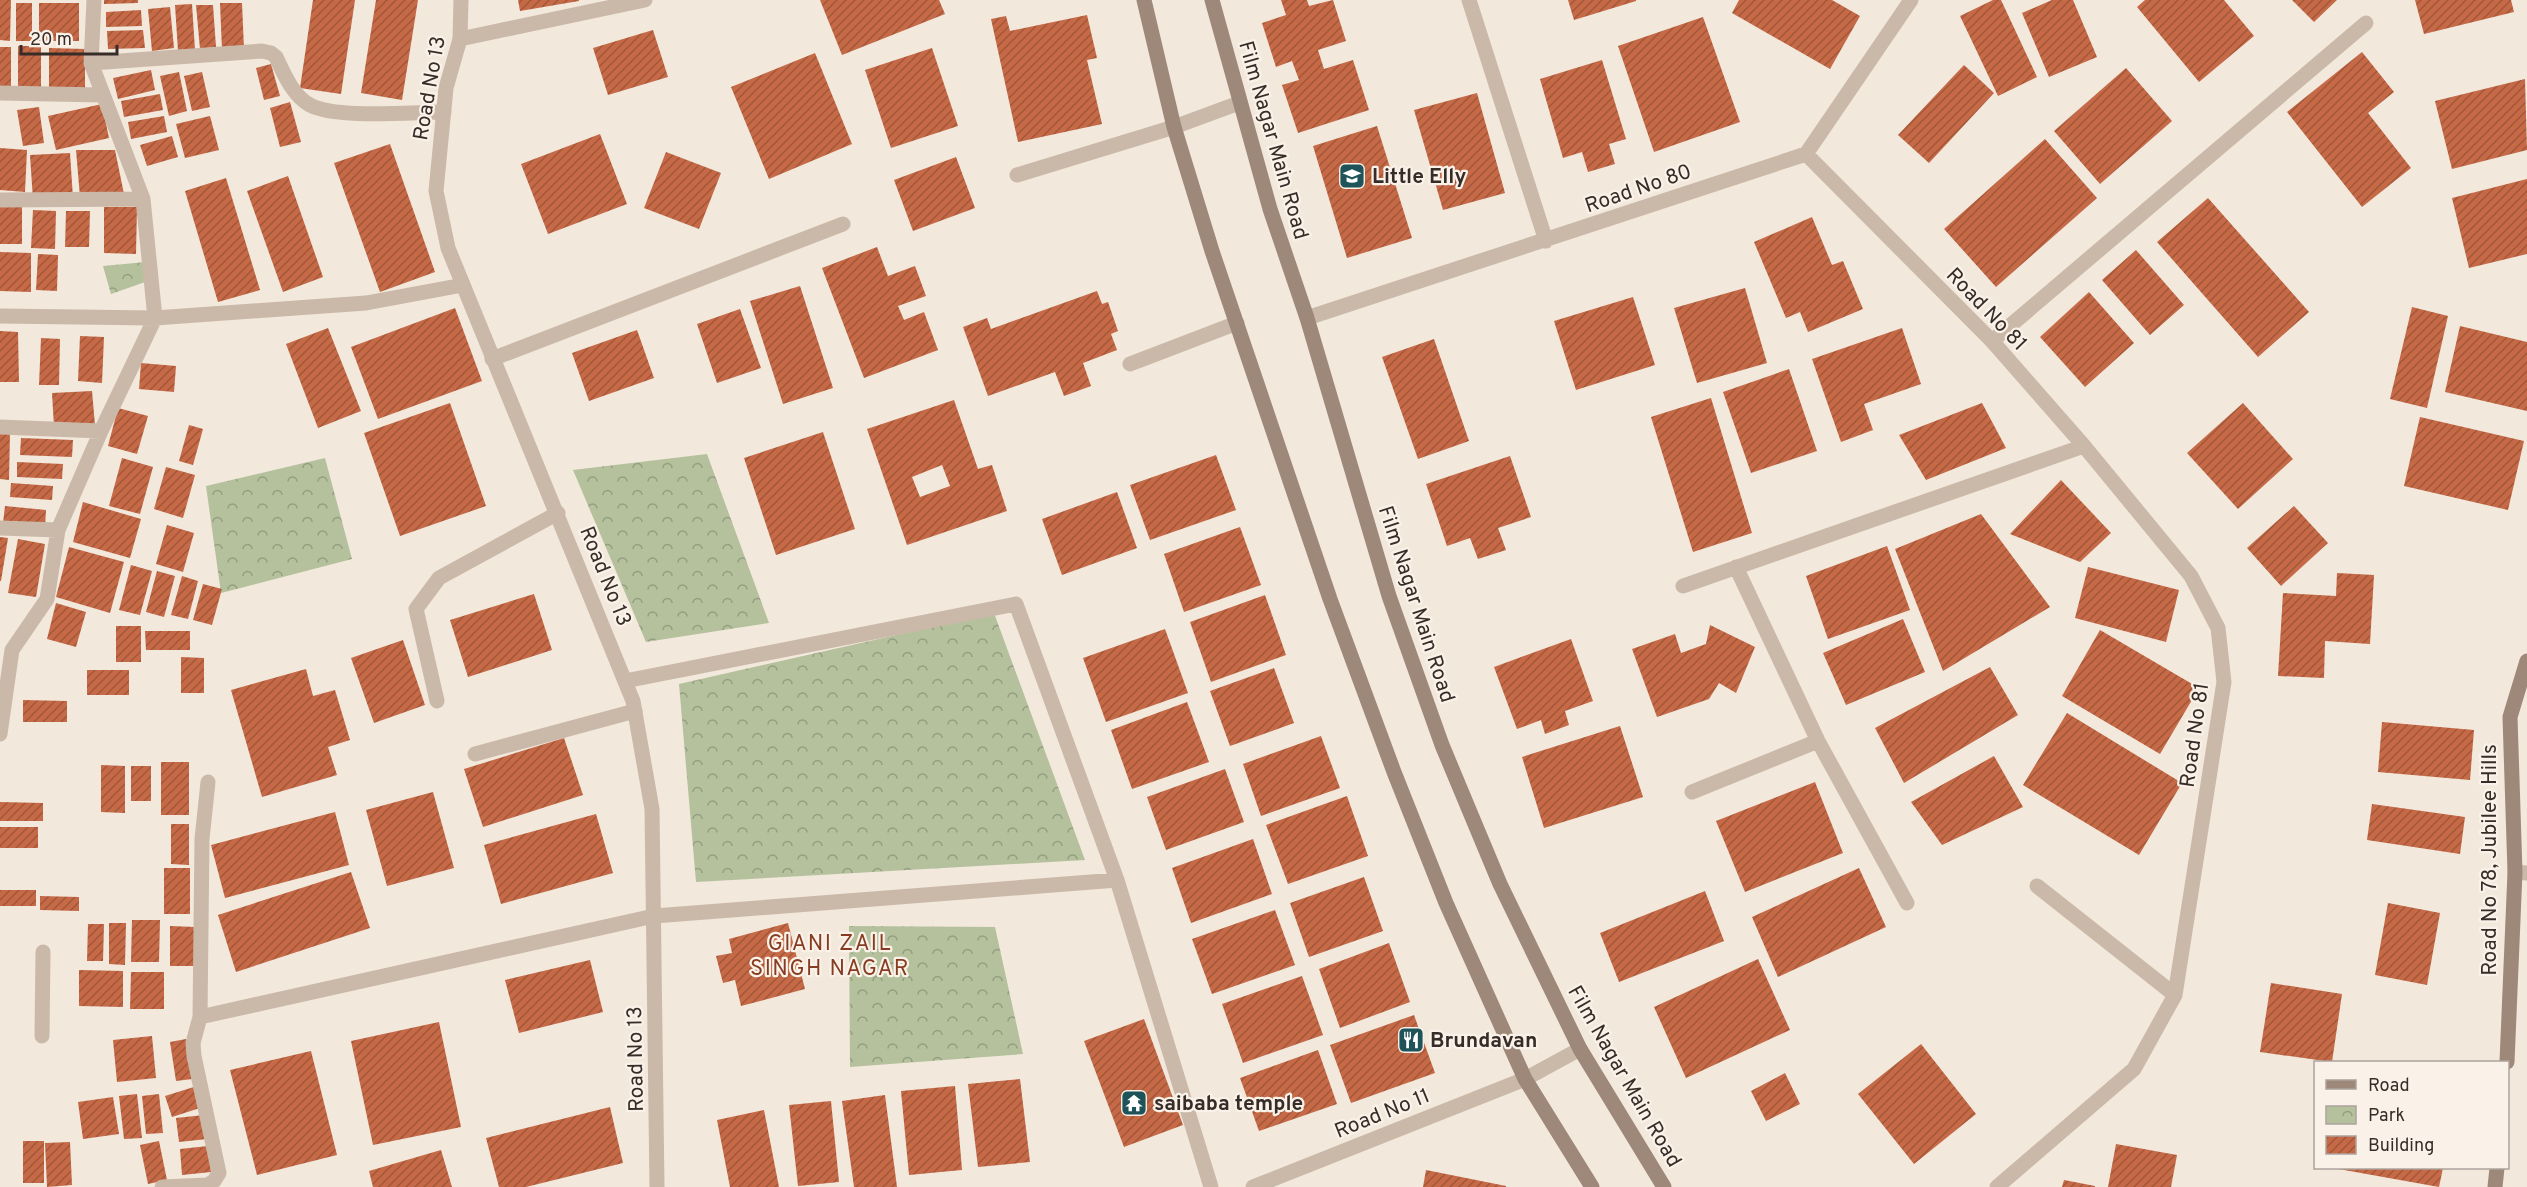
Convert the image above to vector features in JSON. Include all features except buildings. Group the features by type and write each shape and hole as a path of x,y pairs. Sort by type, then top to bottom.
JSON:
{"main road":[{"path":"1144,0 1174,127 1237,323 1330,599 1394,771 1446,903 1525,1079 1592,1187"},
{"name":"Film Nagar Main Road","path":"1212,0 1270,209 1306,318 1389,596 1442,745 1500,884 1580,1049 1664,1187"},
{"name":"Road No 78, Jubilee Hills","path":"2507,1061 2521,873 2510,717 2527,661"},
{"path":"2494,1187 2497,1169"}],"street":[{"path":"0,734 6,649 47,599 58,530 101,431 155,318 143,199 102,95 92,63 93,0"},
{"name":"Road No 13","path":"461,0 460,39 447,88 436,191 448,248 626,681 635,711 652,809 657,1187"},
{"path":"460,39 645,0"},
{"path":"1469,0 1546,241"},
{"path":"1806,154 1911,0"},
{"path":"1992,341 2366,23"},
{"path":"92,63 262,51 276,57 295,91 311,106 344,112 444,112"},
{"path":"0,93 102,95"},
{"path":"1017,175 1174,127 1239,103"},
{"name":"Road No 80","path":"1306,318 1806,154"},
{"name":"Road No 81","path":"1806,154 1992,341 2084,446 2191,576 2218,628 2224,682 2175,996 2134,1069 1997,1187"},
{"path":"0,200 143,199"},
{"path":"492,359 843,224"},
{"path":"0,316 155,318 366,303 463,285"},
{"path":"1130,364 1237,323"},
{"path":"0,426 101,431"},
{"path":"1683,586 2084,446"},
{"path":"437,700 416,609 439,578 558,513"},
{"path":"0,528 58,530"},
{"path":"1736,567 1818,741 1907,903"},
{"path":"626,681 1016,604 1117,880 1211,1187"},
{"path":"475,754 635,711"},
{"path":"1692,792 1818,741"},
{"path":"162,1187 208,1185 219,1173 193,1043 200,1017 202,839 208,782"},
{"path":"200,1017 654,916 1117,880"},
{"path":"2037,886 2175,996"},
{"path":"42,1036 43,952"},
{"name":"Road No 11","path":"1253,1187 1525,1079 1580,1049"}],"green space":[{"path":"146,262 148,281 111,294 103,266"},
{"path":"707,454 769,623 646,642 573,470"},
{"path":"325,458 352,559 221,593 206,486"},
{"path":"994,613 1085,860 696,882 679,684"},
{"path":"849,926 995,927 1023,1054 850,1067"}],"place":[{"name":"Little Elly","path":"1352,176"},
{"name":"Brundavan","path":"1411,1040"},
{"name":"saibaba temple","path":"1134,1103"}],"district":[{"name":"GIANI ZAIL SINGH NAGAR","path":"830,954"}]}
